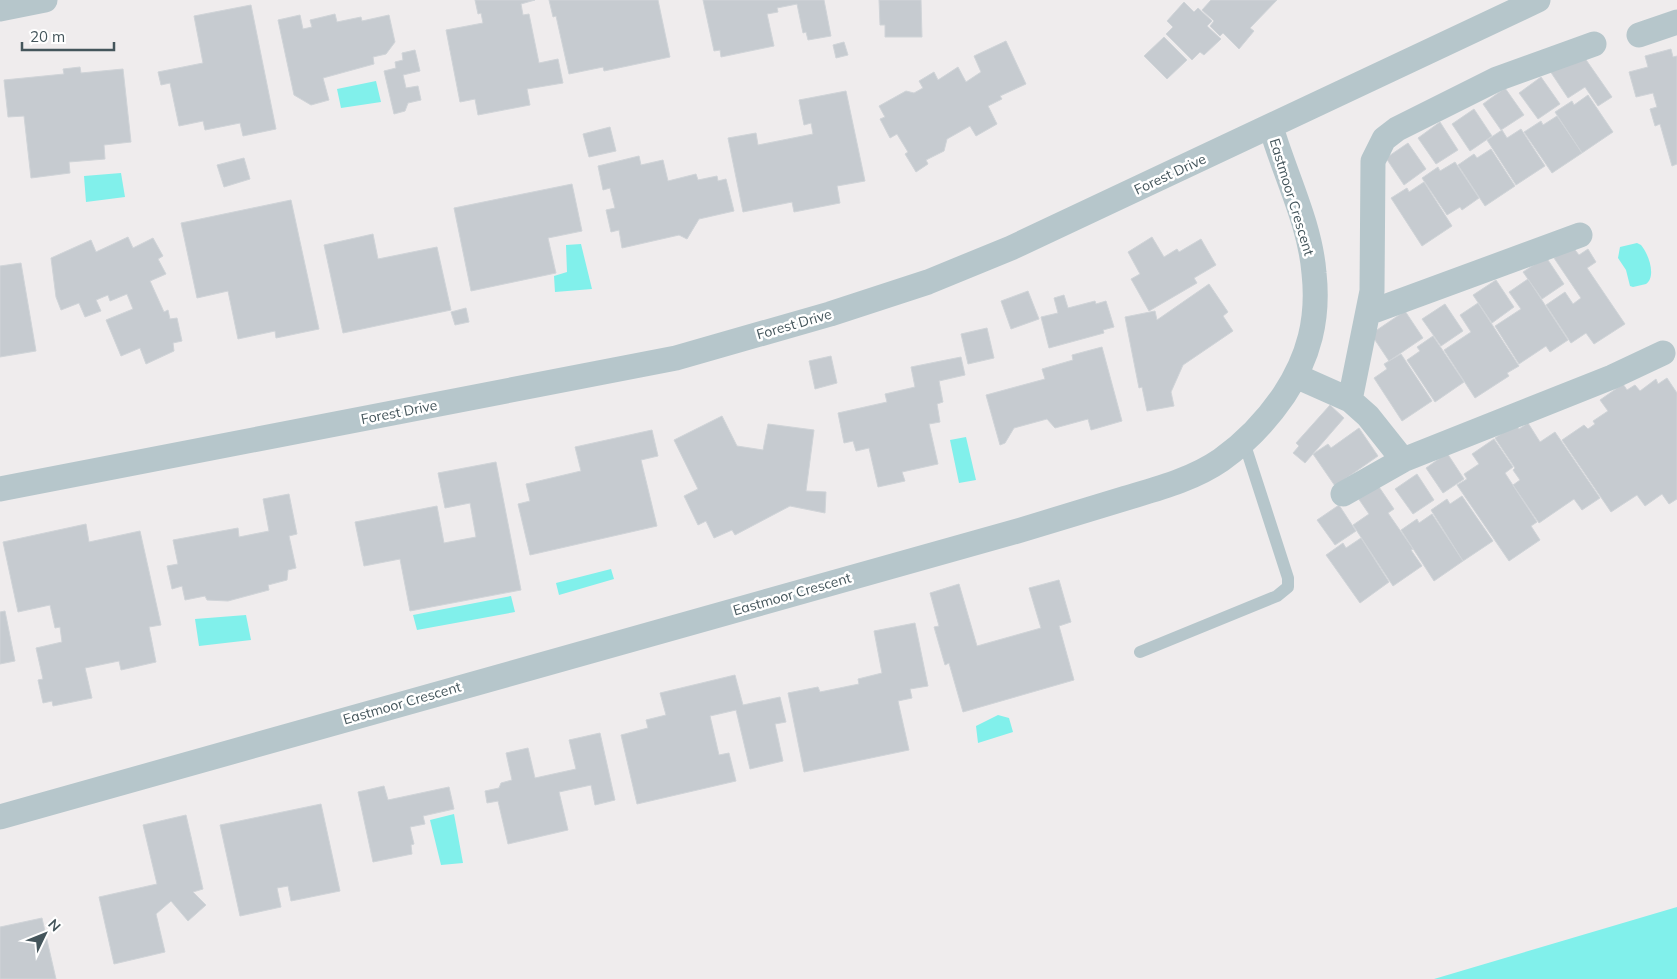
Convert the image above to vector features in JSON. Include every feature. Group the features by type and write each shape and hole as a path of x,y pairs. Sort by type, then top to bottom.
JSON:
{"street":[{"path":"0,9 45,0"},
{"name":"Forest Drive","path":"0,489 676,358 830,314 928,282 1011,248 1272,127 1538,0"},
{"path":"1639,35 1677,22"},
{"path":"1350,400 1372,291 1373,160 1384,139 1397,129 1498,79 1594,44"},
{"name":"Eastmoor Crescent","path":"0,817 1021,530 1150,491 1190,476 1219,461 1244,442 1271,413 1296,376 1313,334 1314,273 1305,228 1272,127"},
{"path":"1368,313 1580,235"},
{"path":"1343,494 1403,460 1612,377 1663,353"},
{"path":"1296,376 1350,400 1368,416 1403,460"}],"lane":[{"path":"1140,652 1277,596 1288,587 1288,578 1244,442"}],"water":[{"path":"376,81 381,102 341,108 337,89"},
{"path":"121,173 125,197 86,202 84,176"},
{"path":"1637,243 1641,245 1646,253 1650,264 1651,276 1646,284 1633,287 1630,286 1626,270 1618,258 1620,247"},
{"path":"581,244 592,289 555,292 554,276 567,272 566,245"},
{"path":"966,437 976,480 959,483 950,440"},
{"path":"611,569 614,579 559,595 556,583"},
{"path":"511,596 515,612 417,630 413,615"},
{"path":"246,615 251,640 199,646 195,619"},
{"path":"998,715 1009,718 1013,732 978,743 976,726"},
{"path":"454,814 463,863 441,865 430,820"},
{"path":"1677,907 1677,979 1434,979"}],"building":[{"path":"475,0 535,0 521,4 523,15 529,14 539,63 558,59 563,83 527,89 530,105 478,115 475,99 460,102 446,30 483,23 481,13 478,14"},
{"path":"549,0 658,0 670,57 604,71 603,67 569,74 556,16 553,17"},
{"path":"703,0 824,0 831,36 808,40 806,32 803,33 797,4 777,8 778,12 767,14 774,46 721,57 720,50 714,51"},
{"path":"879,0 921,0 922,37 885,37 885,25 880,25"},
{"path":"1211,0 1277,0 1250,28 1254,31 1239,49 1223,33 1220,36 1210,26 1214,21 1202,10"},
{"path":"1184,2 1194,12 1198,8 1212,21 1207,26 1221,39 1204,55 1200,52 1192,60 1166,34 1173,27 1167,21"},
{"path":"251,5 276,129 243,136 240,123 205,130 203,121 179,126 170,83 161,85 158,72 203,63 194,16"},
{"path":"335,14 337,22 361,17 362,21 389,15 395,42 386,54 373,57 374,64 323,78 329,100 311,105 294,95 278,20 300,15 303,29 312,27 310,20"},
{"path":"1164,37 1187,60 1167,79 1144,56"},
{"path":"1006,41 1026,84 1000,96 1002,99 988,106 997,124 976,136 970,126 947,139 944,151 926,160 928,164 916,172 905,154 908,152 897,134 890,138 880,119 885,117 879,106 906,91 914,93 923,88 919,81 934,72 938,80 958,67 966,82 981,72 974,56"},
{"path":"844,42 848,55 836,58 833,45"},
{"path":"1671,49 1673,57 1677,56 1677,164 1672,166 1660,124 1655,126 1650,109 1657,107 1653,93 1636,97 1629,72 1648,67 1645,56"},
{"path":"415,50 420,71 403,75 406,88 418,86 421,100 408,103 405,111 394,114 384,71 396,68 395,62 403,60 402,53"},
{"path":"1582,54 1612,97 1598,106 1585,87 1568,98 1550,71"},
{"path":"80,67 81,73 123,69 131,142 104,145 105,159 69,162 70,173 31,178 24,116 8,117 4,80 64,74 63,69"},
{"path":"1541,77 1560,104 1538,119 1519,93"},
{"path":"1505,88 1524,115 1501,130 1483,104"},
{"path":"846,91 865,181 837,186 840,203 794,212 792,202 743,212 728,138 756,133 758,145 813,134 811,123 804,125 799,100"},
{"path":"1588,95 1613,132 1582,153 1555,112 1572,101 1574,105"},
{"path":"1474,109 1492,136 1470,151 1452,124"},
{"path":"1557,116 1582,153 1552,173 1524,132 1541,121 1543,125"},
{"path":"1440,122 1458,150 1436,164 1418,138"},
{"path":"610,127 616,151 589,157 583,134"},
{"path":"1521,129 1545,166 1516,185 1487,140 1502,130 1507,138"},
{"path":"1408,143 1426,169 1404,185 1386,158"},
{"path":"1491,149 1515,186 1485,206 1458,165 1474,154 1477,158"},
{"path":"639,156 641,165 663,160 668,181 696,174 698,180 717,176 718,181 726,179 734,211 699,219 687,239 679,235 622,248 619,230 611,232 606,210 615,208 610,188 603,190 598,166"},
{"path":"244,158 250,179 224,187 217,165"},
{"path":"1455,162 1479,198 1462,210 1460,207 1447,215 1422,178 1438,167 1440,171"},
{"path":"1424,182 1452,226 1422,246 1391,198 1407,188 1409,192"},
{"path":"572,184 582,231 548,238 556,273 471,291 454,208"},
{"path":"291,200 319,329 276,338 275,331 238,339 228,291 197,298 181,223"},
{"path":"373,234 378,259 437,247 451,310 343,333 324,245"},
{"path":"128,237 133,248 153,238 163,256 158,259 166,274 150,281 164,312 168,310 170,319 177,318 182,341 173,343 174,351 146,364 140,348 121,356 106,320 133,309 127,294 110,301 108,295 96,300 101,311 85,317 79,303 61,310 56,297 51,258 91,240 96,252"},
{"path":"1152,237 1164,257 1177,249 1179,252 1201,239 1216,265 1194,278 1197,283 1149,311 1131,279 1140,274 1128,252"},
{"path":"1572,246 1579,255 1588,249 1596,262 1587,268 1625,324 1594,344 1586,333 1571,343 1546,305 1565,292 1573,304 1581,298 1554,258"},
{"path":"1546,257 1564,284 1542,299 1523,272"},
{"path":"21,263 36,351 0,357 0,266"},
{"path":"1528,279 1568,340 1550,352 1546,346 1519,364 1495,326 1521,309 1509,292"},
{"path":"1496,280 1514,307 1492,323 1473,295"},
{"path":"1209,284 1228,312 1223,316 1233,331 1183,365 1171,392 1174,406 1147,411 1142,387 1139,388 1125,317 1155,311 1157,320"},
{"path":"1028,291 1039,319 1011,329 1001,301"},
{"path":"1064,295 1068,308 1095,301 1096,304 1106,301 1114,327 1103,330 1104,333 1049,348 1041,317 1058,313 1054,298"},
{"path":"1478,303 1519,366 1507,373 1509,376 1475,398 1444,350 1471,332 1460,315"},
{"path":"1445,304 1463,331 1441,346 1422,319"},
{"path":"466,308 469,322 455,325 451,312"},
{"path":"1405,311 1423,338 1389,361 1371,334"},
{"path":"987,328 994,358 968,364 961,334"},
{"path":"1433,336 1464,382 1435,402 1407,360 1420,351 1417,347"},
{"path":"1102,347 1122,421 1091,430 1088,419 1055,428 1047,419 1014,428 1005,443 1000,445 986,395 1045,379 1042,369 1073,360 1072,355"},
{"path":"1401,354 1432,401 1402,421 1374,378 1387,369 1384,364"},
{"path":"831,356 837,383 815,389 809,361"},
{"path":"961,357 965,375 939,381 943,402 937,404 940,422 929,424 938,464 902,472 905,481 878,487 869,448 856,451 853,441 844,443 838,413 887,402 885,394 915,387 911,367"},
{"path":"1667,378 1677,393 1677,499 1669,504 1662,494 1645,506 1637,495 1611,512 1562,440 1584,425 1588,429 1595,424 1593,421 1608,411 1600,400 1623,384 1627,390 1635,385 1640,391 1656,379 1658,384"},
{"path":"1330,405 1344,418 1305,463 1293,453 1299,446 1296,443"},
{"path":"722,416 737,446 763,450 768,424 814,430 806,491 826,492 825,513 790,506 735,535 732,530 714,538 706,521 698,525 684,496 698,489 674,440"},
{"path":"1528,423 1540,442 1555,432 1600,498 1582,510 1574,499 1539,523 1513,485 1520,480 1513,470 1515,468 1495,438 1516,424 1519,429"},
{"path":"1359,428 1378,456 1335,486 1313,454 1328,444 1331,448"},
{"path":"652,430 658,456 641,460 657,526 530,555 518,504 530,501 526,484 581,471 575,447"},
{"path":"1494,439 1513,467 1505,473 1537,522 1531,526 1540,540 1509,561 1457,485 1467,479 1464,474 1479,464 1472,454"},
{"path":"1447,453 1464,479 1443,493 1426,468"},
{"path":"496,462 521,590 410,611 400,559 364,566 355,522 437,506 444,543 476,537 470,503 445,508 438,473"},
{"path":"1417,474 1434,500 1413,514 1395,489"},
{"path":"1377,484 1394,509 1388,513 1413,549 1411,550 1422,566 1393,586 1353,525 1369,514 1358,498"},
{"path":"289,494 297,534 289,536 296,568 288,570 287,580 268,585 269,590 228,601 207,600 205,596 185,600 182,586 172,589 167,566 178,564 173,540 238,528 239,537 269,531 263,499"},
{"path":"1462,496 1493,541 1463,561 1431,510 1447,499 1450,504"},
{"path":"1339,505 1356,531 1335,545 1317,520"},
{"path":"1432,514 1463,561 1434,581 1401,530 1417,519 1419,523"},
{"path":"86,524 89,542 140,531 161,625 149,627 156,662 121,670 119,661 85,668 92,698 53,706 52,701 43,703 38,680 43,679 36,648 62,642 60,627 55,628 50,605 18,612 3,542"},
{"path":"1361,538 1389,582 1360,603 1326,555 1343,543 1346,548"},
{"path":"1059,580 1071,622 1059,626 1074,680 963,712 949,663 945,665 934,627 939,626 930,593 959,584 977,646 1041,628 1029,588"},
{"path":"5,611 15,661 0,664 0,612"},
{"path":"915,623 928,686 910,689 912,698 898,701 909,750 804,772 788,693 818,687 820,692 859,684 858,679 882,673 874,631"},
{"path":"735,675 743,705 780,697 786,722 775,724 783,761 750,769 736,710 710,716 719,755 729,753 736,781 637,804 621,735 648,728 646,720 666,715 660,693"},
{"path":"600,733 615,800 595,805 591,785 559,792 568,830 508,844 498,801 487,803 485,791 499,788 501,783 512,780 506,753 528,748 535,778 576,769 569,740"},
{"path":"384,786 388,800 449,787 454,809 423,816 425,824 410,827 414,844 411,845 412,854 373,862 358,792"},
{"path":"321,804 340,891 291,901 288,886 277,888 281,907 240,916 220,825"},
{"path":"186,815 203,889 193,892 206,905 188,921 171,901 156,914 165,952 114,964 99,897 157,884 143,825"},
{"path":"42,918 56,979 0,979 0,927"}]}
